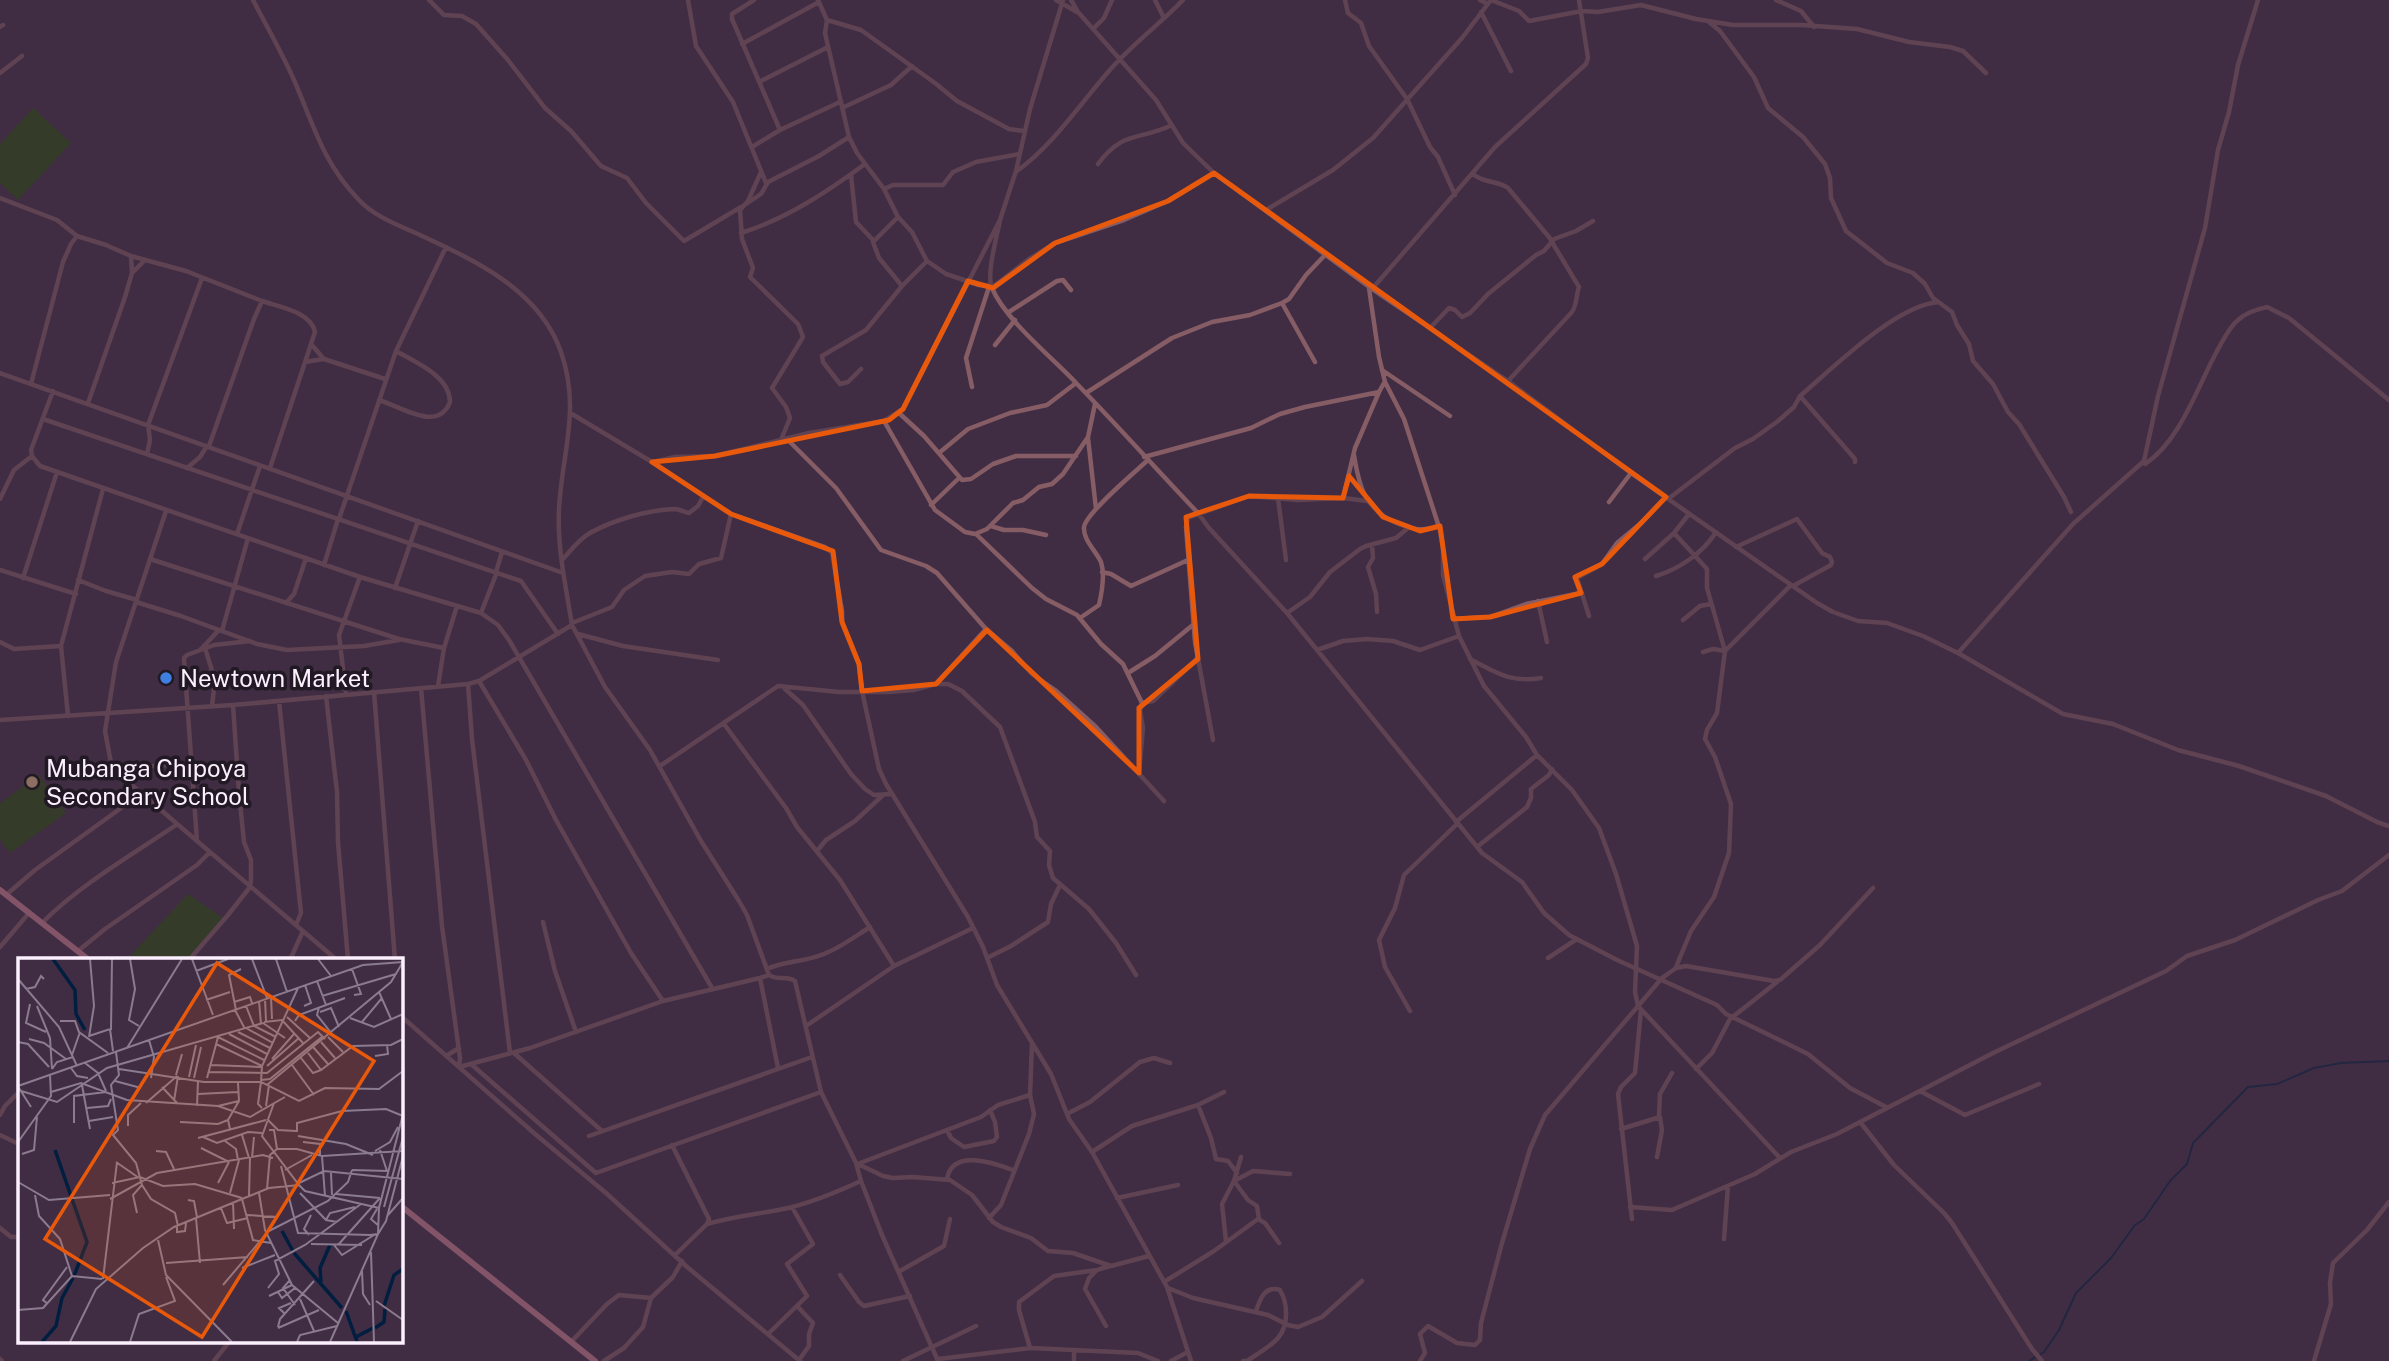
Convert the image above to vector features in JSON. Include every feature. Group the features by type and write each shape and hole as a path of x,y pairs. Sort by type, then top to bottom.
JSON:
{"main road":[{"path":"3,892 87,958"},
{"path":"402,1207 595,1361"}],"street":[{"path":"253,0 292,77 318,142 358,199 375,214 497,273 540,316 560,349 569,383 572,414 560,500 563,573 572,624 605,687 660,766 701,841 747,915 768,972 775,978 791,978 795,981 821,1092 857,1163 860,1181 938,1360 1030,1348 1138,1353 1158,1361"},
{"path":"429,0 444,15 462,16 476,24 545,108 571,131 601,166 627,178 646,203 684,241 761,194 766,183 849,137"},
{"path":"688,0 696,46 733,102 766,183"},
{"path":"754,0 732,17 780,130"},
{"path":"1071,0 1078,12 1156,100 1184,143 1214,173 1370,288 1508,381 1631,473 1833,612 1858,621 1887,623 1923,636 1958,653 2063,714 2113,724 2178,750 2239,766 2326,796 2389,826"},
{"path":"1093,29 1104,18 1112,0"},
{"path":"1155,0 1164,18"},
{"path":"1016,171 1033,159 1119,60 1183,0"},
{"path":"1345,0 1348,13 1361,23 1369,46 1407,100 1455,195"},
{"path":"1480,0 1520,11 1529,21 1582,11 1598,12 1641,5 1709,22 1857,29 1909,42 1963,51 1986,73"},
{"path":"1370,288 1495,148 1586,64 1588,58 1579,0"},
{"path":"1776,0 1801,11 1815,27"},
{"path":"2141,467 2205,229 2218,150 2243,46 2258,0"},
{"path":"742,44 819,1 828,20 825,33 849,137 884,189 898,216 912,232 927,261 938,270 990,287 1031,339 1086,393 1287,612 1477,847 1491,861 1522,882 1544,913 1561,929 1684,992 1717,1005 1733,1017 1808,1054 1850,1088 1886,1107"},
{"path":"972,387 966,358 990,287 990,270 1000,220 1016,171 1024,131 1060,1 1078,12"},
{"path":"1266,210 1342,164 1373,138 1490,2"},
{"path":"1481,12 1511,71"},
{"path":"828,20 861,30 957,101 1009,129 1024,131"},
{"path":"1709,22 1720,31 1754,77 1768,108 1803,137 1825,164 1830,175 1831,198 1846,231 1887,264 1913,273 1925,284 1931,295 1953,313 1969,344 1973,361 1993,384 2008,412 2019,424 2071,512"},
{"path":"759,82 828,47"},
{"path":"0,73 22,56"},
{"path":"752,147 780,130 891,85 912,66"},
{"path":"1098,164 1113,146 1123,140 1173,125"},
{"path":"884,189 892,185 943,185 953,172 976,162 1019,154"},
{"path":"741,233 767,224 866,164"},
{"path":"761,172 743,206 741,233 753,266 751,278 798,324 803,333 802,340 772,388 786,407 790,418 784,440"},
{"path":"990,287 1055,243 1124,220 1168,201 1214,173"},
{"path":"1473,174 1484,181 1502,184 1508,188 1552,242 1579,287 1576,307 1508,381"},
{"path":"851,175 856,222 873,240 879,258 902,286"},
{"path":"0,198 46,214 63,223 77,236 106,244 131,256 167,265 309,319 315,332 270,468"},
{"path":"873,240 898,216"},
{"path":"652,462 675,457 715,456 884,421 899,413 1000,220"},
{"path":"1430,328 1449,308 1462,317 1467,315 1488,293 1544,251 1555,238 1576,231 1593,221"},
{"path":"69,230 71,244"},
{"path":"31,384 63,262 77,236"},
{"path":"324,565 396,351 446,247"},
{"path":"1086,393 1172,338 1212,322 1250,315 1289,299 1325,255"},
{"path":"88,403 132,274 131,256"},
{"path":"132,274 145,260"},
{"path":"861,369 848,382 840,384 823,362 822,356 866,330 902,286 927,261"},
{"path":"148,454 148,425 202,278"},
{"path":"1009,312 1057,281 1063,280 1071,290"},
{"path":"1370,288 1385,382 1404,419 1440,527 1443,575 1459,636 1479,677 1537,755 1572,790 1599,828 1637,946 1639,1008 1636,1073 1619,1091 1632,1219"},
{"path":"187,468 208,446 262,301"},
{"path":"1589,616 1577,582 1579,576 1602,564 1617,543 1667,498 1735,448 1778,421 1794,407 1800,397 1861,344 1905,312 1938,302"},
{"path":"1282,303 1315,362"},
{"path":"1958,653 2073,524 2155,458 2175,434 2224,339 2236,321 2249,312 2267,307 2289,318 2389,400"},
{"path":"995,345 1016,320"},
{"path":"311,344 324,359"},
{"path":"379,400 416,414 436,418 442,415 450,402 446,388 433,374 396,351"},
{"path":"305,362 324,359 386,379"},
{"path":"1382,370 1450,416"},
{"path":"0,373 563,573"},
{"path":"1343,498 1362,430 1385,382"},
{"path":"939,453 972,428 1010,413 1047,405 1076,383"},
{"path":"53,391 31,450 40,466 324,565 481,613 498,625 712,988"},
{"path":"1080,618 1099,605 1102,572 1100,560 1089,543 1084,528 1096,510 1146,458 1251,428 1280,414 1379,392"},
{"path":"1800,397 1855,462"},
{"path":"1095,403 1088,437 1096,510"},
{"path":"899,413 962,480 971,479 993,464 1016,456 1076,456"},
{"path":"572,414 731,514 830,550 834,557 840,591 842,622 859,664 862,691 879,769 891,794 973,928 988,958 994,979 1051,1074 1067,1114 1092,1152 1165,1285 1186,1353 1191,1361"},
{"path":"43,419 496,572 525,585 558,634"},
{"path":"884,421 936,512 965,532 975,534 1032,588 1080,618 1101,644 1120,659 1142,703 1139,773"},
{"path":"975,534 991,526 1013,503 1023,500 1036,489 1055,482 1088,437"},
{"path":"784,440 836,488 884,553 926,566 937,573 986,629 1012,651 1032,674 1062,696 1096,727 1164,801"},
{"path":"1354,455 1358,477 1367,501 1383,517 1420,531 1440,527"},
{"path":"0,499 17,466 32,456"},
{"path":"237,534 260,466"},
{"path":"23,578 57,472"},
{"path":"1609,502 1631,473"},
{"path":"931,505 959,478"},
{"path":"68,716 61,646 103,489"},
{"path":"562,559 593,531 627,516 675,509 690,513 698,506 703,496"},
{"path":"1213,740 1194,624 1188,560 1188,517 1249,496 1367,501"},
{"path":"1278,498 1286,559"},
{"path":"166,511 116,662 105,724 109,763 176,825 335,958"},
{"path":"0,720 233,705 479,681 572,624 612,607 624,590 645,576 672,572 690,574 699,564 721,558 731,514"},
{"path":"1646,559 1674,533 1689,514"},
{"path":"1725,651 1792,586 1832,562 1797,519 1736,547"},
{"path":"395,588 418,521"},
{"path":"991,526 1046,535"},
{"path":"1287,612 1314,594 1333,569 1360,549 1400,537 1408,528"},
{"path":"1656,576 1694,555 1710,542 1716,532"},
{"path":"1674,533 1707,569 1707,588 1725,651 1717,713 1705,739 1715,757 1731,804 1729,853 1714,897 1691,930 1676,968"},
{"path":"202,649 221,630 248,538"},
{"path":"1372,545 1373,558 1368,567 1376,594 1377,612"},
{"path":"481,613 502,552"},
{"path":"286,603 298,585 306,558"},
{"path":"150,559 399,639 444,648"},
{"path":"1102,572 1111,574 1131,586 1188,560"},
{"path":"0,570 76,594"},
{"path":"346,694 339,635 360,577"},
{"path":"78,580 250,641 297,651 374,645 399,639"},
{"path":"1453,619 1490,617 1538,601 1581,593"},
{"path":"1538,601 1547,642"},
{"path":"1683,620 1700,606 1711,604"},
{"path":"438,686 444,648 457,606"},
{"path":"1128,673 1155,656 1194,624"},
{"path":"936,684 986,629"},
{"path":"577,634 622,646 718,660"},
{"path":"1317,650 1343,641 1367,639 1394,641 1420,650 1459,636"},
{"path":"197,841 184,658 202,649 250,641"},
{"path":"0,642 14,649 61,646"},
{"path":"202,649 215,680 212,706"},
{"path":"1703,652 1713,649 1725,651"},
{"path":"1142,703 1153,701 1198,659"},
{"path":"1470,659 1509,679 1518,681 1541,678"},
{"path":"479,681 526,760 568,842 654,992 663,1001"},
{"path":"468,684 472,740 512,1053 602,1131"},
{"path":"660,766 778,686 839,692 913,690 948,684 962,691 1000,727 1035,822 1037,837 1050,851 1051,871 1060,885 1089,909 1116,943 1136,975"},
{"path":"778,686 803,705 851,774 869,792 882,796 891,794"},
{"path":"421,688 442,926 459,1048 459,1067"},
{"path":"374,692 395,958"},
{"path":"326,696 337,792 338,842 348,958"},
{"path":"279,701 301,913 296,926"},
{"path":"191,958 250,887 251,860 244,842 233,705"},
{"path":"724,724 840,880 894,966"},
{"path":"1410,1011 1385,967 1379,940 1395,908 1404,875 1456,823 1537,755"},
{"path":"117,772 130,768 191,763"},
{"path":"1477,847 1527,807 1531,789 1549,775 1552,769"},
{"path":"3,892 142,793"},
{"path":"817,851 826,840 855,821 882,796"},
{"path":"42,923 57,909 176,825"},
{"path":"78,951 197,865 210,852"},
{"path":"1630,1207 1672,1210 1755,1174 1780,1158 1860,1122 2085,1008 2166,971 2187,956 2235,940 2318,900 2333,896 2389,855"},
{"path":"988,958 1048,922 1051,904 1060,885"},
{"path":"1696,1069 1712,1053 1728,1022 1820,945 1873,888"},
{"path":"0,947 29,913"},
{"path":"542,922 576,1032"},
{"path":"459,1067 512,1053 663,1001 760,978 787,961 807,960 824,955 870,927"},
{"path":"806,1026 894,966 973,928"},
{"path":"292,958 303,931"},
{"path":"1548,958 1577,939"},
{"path":"1420,1361 1425,1353 1420,1334 1424,1327 1431,1327 1457,1343 1468,1346 1475,1345 1480,1340 1481,1323 1502,1243 1530,1149 1545,1115 1639,1008 1661,978 1676,968 1695,967 1777,981"},
{"path":"760,978 778,1068"},
{"path":"651,1005 654,992"},
{"path":"1639,1008 1780,1158"},
{"path":"402,1017 799,1360 809,1346 808,1334 813,1323 798,1307"},
{"path":"989,1218 1001,1205 1034,1114 1030,1095 1032,1043"},
{"path":"446,1056 459,1048"},
{"path":"589,1136 812,1057"},
{"path":"1067,1114 1090,1102 1140,1062 1154,1058 1170,1063"},
{"path":"471,1063 596,1173"},
{"path":"1657,1157 1662,1130 1659,1116 1660,1094 1672,1073"},
{"path":"1920,1091 1965,1115 2039,1084"},
{"path":"590,1180 596,1173 821,1092"},
{"path":"1092,1152 1132,1126 1198,1105 1224,1092"},
{"path":"0,1115 18,1093"},
{"path":"857,1163 984,1116 998,1105 1030,1095"},
{"path":"1198,1105 1216,1159 1228,1161 1237,1173"},
{"path":"947,1130 951,1138 964,1147 994,1141 997,1137 990,1110"},
{"path":"1621,1129 1659,1116"},
{"path":"1860,1122 1894,1165 1952,1223 1982,1273 2042,1361"},
{"path":"0,1135 18,1144"},
{"path":"672,1145 708,1217 707,1224"},
{"path":"1226,1242 1222,1204 1234,1181 1241,1157"},
{"path":"947,1179 949,1171 961,1161 986,1161 1013,1170"},
{"path":"857,1163 893,1178 947,1179 962,1186 989,1218 1001,1227 1031,1238 1043,1249 1080,1254 1111,1266"},
{"path":"1234,1181 1253,1171 1290,1174"},
{"path":"675,1255 707,1224 740,1215 792,1207 830,1196 860,1181"},
{"path":"1234,1181 1248,1200 1257,1206 1259,1219 1279,1243"},
{"path":"1117,1198 1158,1187 1178,1185"},
{"path":"1724,1239 1729,1185"},
{"path":"2314,1361 2331,1304 2333,1263 2367,1230 2389,1202"},
{"path":"768,1334 807,1296 788,1262 813,1244 792,1207"},
{"path":"900,1271 944,1246 950,1219"},
{"path":"1165,1285 1259,1219"},
{"path":"0,1228 11,1237 18,1237"},
{"path":"1030,1348 1019,1302 1054,1276 1097,1270 1149,1256"},
{"path":"604,1361 624,1348 643,1327 651,1298 673,1277 682,1261"},
{"path":"1097,1270 1089,1278 1085,1289 1105,1326"},
{"path":"841,1275 864,1306 910,1296"},
{"path":"1165,1285 1193,1298 1256,1311 1286,1325 1298,1327 1317,1320 1362,1281"},
{"path":"1243,1361 1247,1361 1282,1335 1286,1325 1285,1301 1283,1293 1278,1289 1265,1292 1256,1311"},
{"path":"571,1342 607,1304 620,1295 651,1298"},
{"path":"903,1361 976,1326"},
{"path":"214,1361 227,1344"},
{"path":"1074,1350 1074,1361"},
{"path":"1171,1361 1186,1353"}],"highlighted area":[{"path":"1214,173 1666,497 1602,564 1575,577 1581,593 1490,617 1453,619 1440,526 1420,531 1383,517 1349,476 1343,498 1249,496 1186,517 1198,659 1139,708 1139,773 987,630 936,684 862,691 859,664 842,622 833,551 731,514 652,462 715,456 889,420 903,409 968,281 993,288 1055,243 1168,201"}],"green space":[{"path":"33,108 71,143 18,200 0,183 0,144"},
{"path":"39,775 66,813 10,853 0,840 0,803"},
{"path":"188,894 223,918 190,958 128,958"}],"waterway":[{"path":"2029,1361 2044,1352 2059,1330 2076,1293 2111,1258 2135,1225 2144,1219 2170,1181 2187,1164 2193,1143 2248,1087 2277,1084 2314,1068 2341,1063 2389,1061"}],"place":[{"name":"Newtown Market","path":"166,678"},
{"name":"Mubanga Chipoya Secondary School","path":"32,782"}]}
